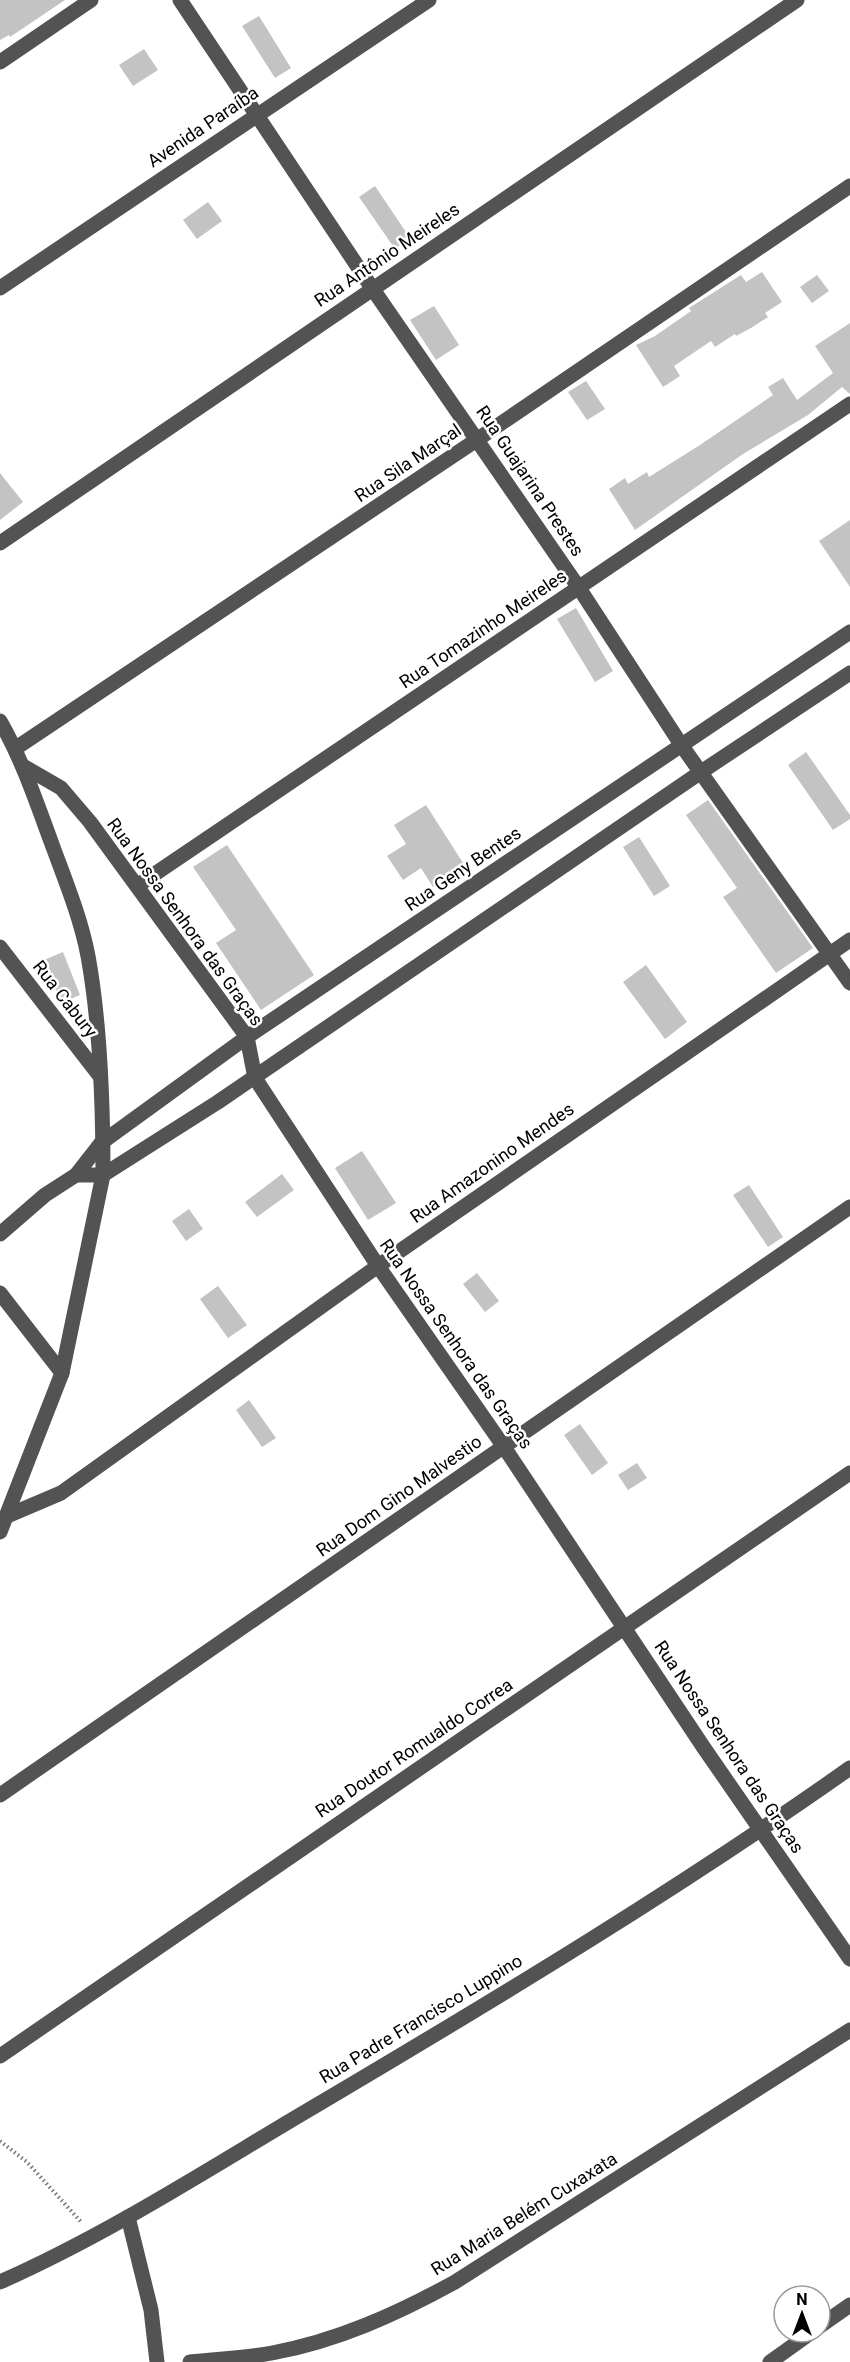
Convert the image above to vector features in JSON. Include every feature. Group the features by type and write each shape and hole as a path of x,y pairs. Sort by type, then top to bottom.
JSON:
{"street":[{"path":"0,62 91,0"},
{"name":"Rua Guajarina Prestes","path":"180,0 372,288 579,588 682,746 850,983"},
{"name":"Avenida Paraíba","path":"0,288 429,0"},
{"name":"Rua Antônio Meireles","path":"0,543 797,0"},
{"name":"Rua Sila Marçal","path":"15,748 478,440 850,186"},
{"name":"Rua Tomazinho Meireles","path":"137,886 850,404"},
{"name":"Rua Geny Bentes","path":"76,1175 101,1143 247,1037 850,632"},
{"path":"0,1234 45,1195 76,1175 103,1175 255,1078 701,772 850,673"},
{"path":"0,721 23,766 70,894 88,955 99,1074 103,1175 62,1372 0,1532"},
{"name":"Rua Nossa Senhora das Graças","path":"23,766 62,788 247,1037 255,1078 378,1266 504,1447 761,1831 850,1959"},
{"name":"Rua Amazonino Mendes","path":"7,1516 61,1493 378,1266 850,940"},
{"name":"Rua Cabury","path":"0,947 99,1074"},
{"name":"Rua Dom Gino Malvestio","path":"0,1795 850,1207"},
{"path":"0,1293 62,1372"},
{"name":"Rua Doutor Romualdo Correa","path":"0,2056 850,1473"},
{"name":"Rua Padre Francisco Luppino","path":"0,2282 94,2237 431,2037 761,1831 850,1768"},
{"name":"Rua Maria Belém Cuxaxata","path":"190,2362 281,2350 373,2324 411,2306 455,2282 850,2030"},
{"path":"128,2217 151,2310 157,2362"},
{"path":"832,2318 850,2305"},
{"path":"770,2362 795,2344"}],"path":[{"path":"0,2141 27,2162 94,2237"}],"building":[{"path":"0,0 65,0 10,37 9,35 0,40"},
{"path":"259,16 291,68 275,78 242,26"},
{"path":"144,49 158,70 133,86 119,65"},
{"path":"375,186 410,238 395,249 359,197"},
{"path":"208,202 222,221 197,239 183,220"},
{"path":"762,272 782,302 765,313 768,317 751,328 736,336 735,334 715,347 711,341 674,366 680,376 663,387 636,345 655,336 691,311 689,308 741,275 746,282"},
{"path":"817,275 829,291 812,303 800,287"},
{"path":"434,306 459,345 436,360 410,320"},
{"path":"850,323 850,394 842,387 808,415 743,454 635,530 609,489 625,478 628,484 647,472 649,477 700,445 773,395 768,387 783,378 797,400 833,373 815,346"},
{"path":"586,381 605,409 587,420 568,392"},
{"path":"0,473 23,502 0,520"},
{"path":"850,520 850,587 819,541"},
{"path":"576,608 613,671 595,682 557,619"},
{"path":"806,752 850,815 850,819 833,830 788,765"},
{"path":"708,800 813,948 776,973 723,897 737,888 686,815"},
{"path":"426,805 465,866 433,887 421,868 403,880 387,856 406,844 394,825"},
{"path":"639,837 670,886 654,896 623,847"},
{"path":"227,845 314,975 261,1010 216,943 236,930 193,867"},
{"path":"63,952 80,995 61,1003 44,960"},
{"path":"646,965 687,1022 665,1039 623,982"},
{"path":"362,1151 396,1203 368,1220 335,1168"},
{"path":"282,1174 294,1190 257,1217 245,1202"},
{"path":"749,1185 783,1237 768,1247 733,1195"},
{"path":"189,1209 203,1229 186,1241 172,1221"},
{"path":"477,1273 499,1301 485,1312 463,1284"},
{"path":"218,1286 247,1325 228,1338 200,1299"},
{"path":"249,1400 276,1438 262,1447 236,1410"},
{"path":"580,1424 608,1463 592,1475 564,1435"},
{"path":"637,1463 647,1478 628,1490 618,1475"}]}
